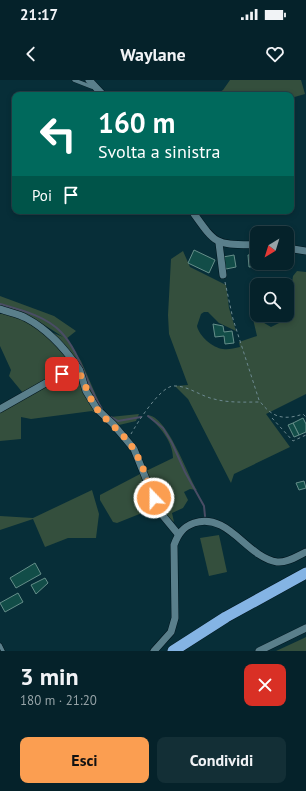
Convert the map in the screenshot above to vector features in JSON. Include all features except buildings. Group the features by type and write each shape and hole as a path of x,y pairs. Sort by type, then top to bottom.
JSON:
{"highway":[{"path":"173,651 226,617 306,572"}],"street":[{"path":"89,80 101,92"},
{"path":"194,214 211,237 219,243 250,245"},
{"path":"219,243 223,275"},
{"path":"294,249 306,251"},
{"path":"0,309 26,318 50,334 66,351 80,371 86,391 97,409 134,449 159,511 178,534"},
{"path":"0,409 74,367 80,371"},
{"path":"154,651 171,632 174,618 174,544 178,534 188,525 200,521 217,523 229,529 265,557 278,562 290,560 306,552"},
{"path":"259,651 306,628"}],"lane":[{"path":"74,80 85,82 100,92"},
{"path":"0,645 3,651"}],"path":[{"path":"223,275 232,320 260,402 267,412 284,418 303,414 306,417"},
{"path":"127,441 145,412 164,390 172,386 188,388 205,397 226,402 260,402"},
{"path":"272,418 293,441 306,436"}],"green space":[{"path":"230,80 301,80 305,94 294,97 294,92 220,92"},
{"path":"183,251 190,267 226,285 229,308 236,331 219,323 208,312 201,314 197,326 200,334 207,341 223,349 240,347 239,342 257,336 254,322 262,322 271,327 281,322 294,322 293,276 297,271 306,272 306,394 266,414 290,447 234,474 231,483 188,399 175,386 188,385 169,334 168,315 171,259"},
{"path":"0,296 54,316 76,331 66,339 81,361 102,409 110,417 139,414 136,421 119,425 92,411 31,419 21,417 21,439 0,441 0,410 70,370 65,368 23,393 9,376 11,370 0,346 0,314 9,314 63,337 33,319 0,307"},
{"path":"147,415 162,424 176,446 197,490 190,489 184,492 188,500 183,508 172,513 174,522 165,514 146,471 173,458 171,446 164,434"},
{"path":"142,473 157,507 117,523 113,522 100,500 100,495"},
{"path":"92,490 99,514 96,538 68,538 45,547 33,519 0,530 0,516 33,518"},
{"path":"219,535 227,572 209,576 200,538"},
{"path":"306,637 306,651 276,651 302,639"}],"waterway":[{"path":"0,304 25,311 41,318 55,326 61,332 73,349 102,409"},
{"path":"148,416 163,428 172,443 185,472 204,506 205,516"},
{"path":"111,417 118,421 141,417"}],"route":[{"path":"62,374 74,367 80,371 86,391 97,409 113,424 134,449 154,498"}]}
